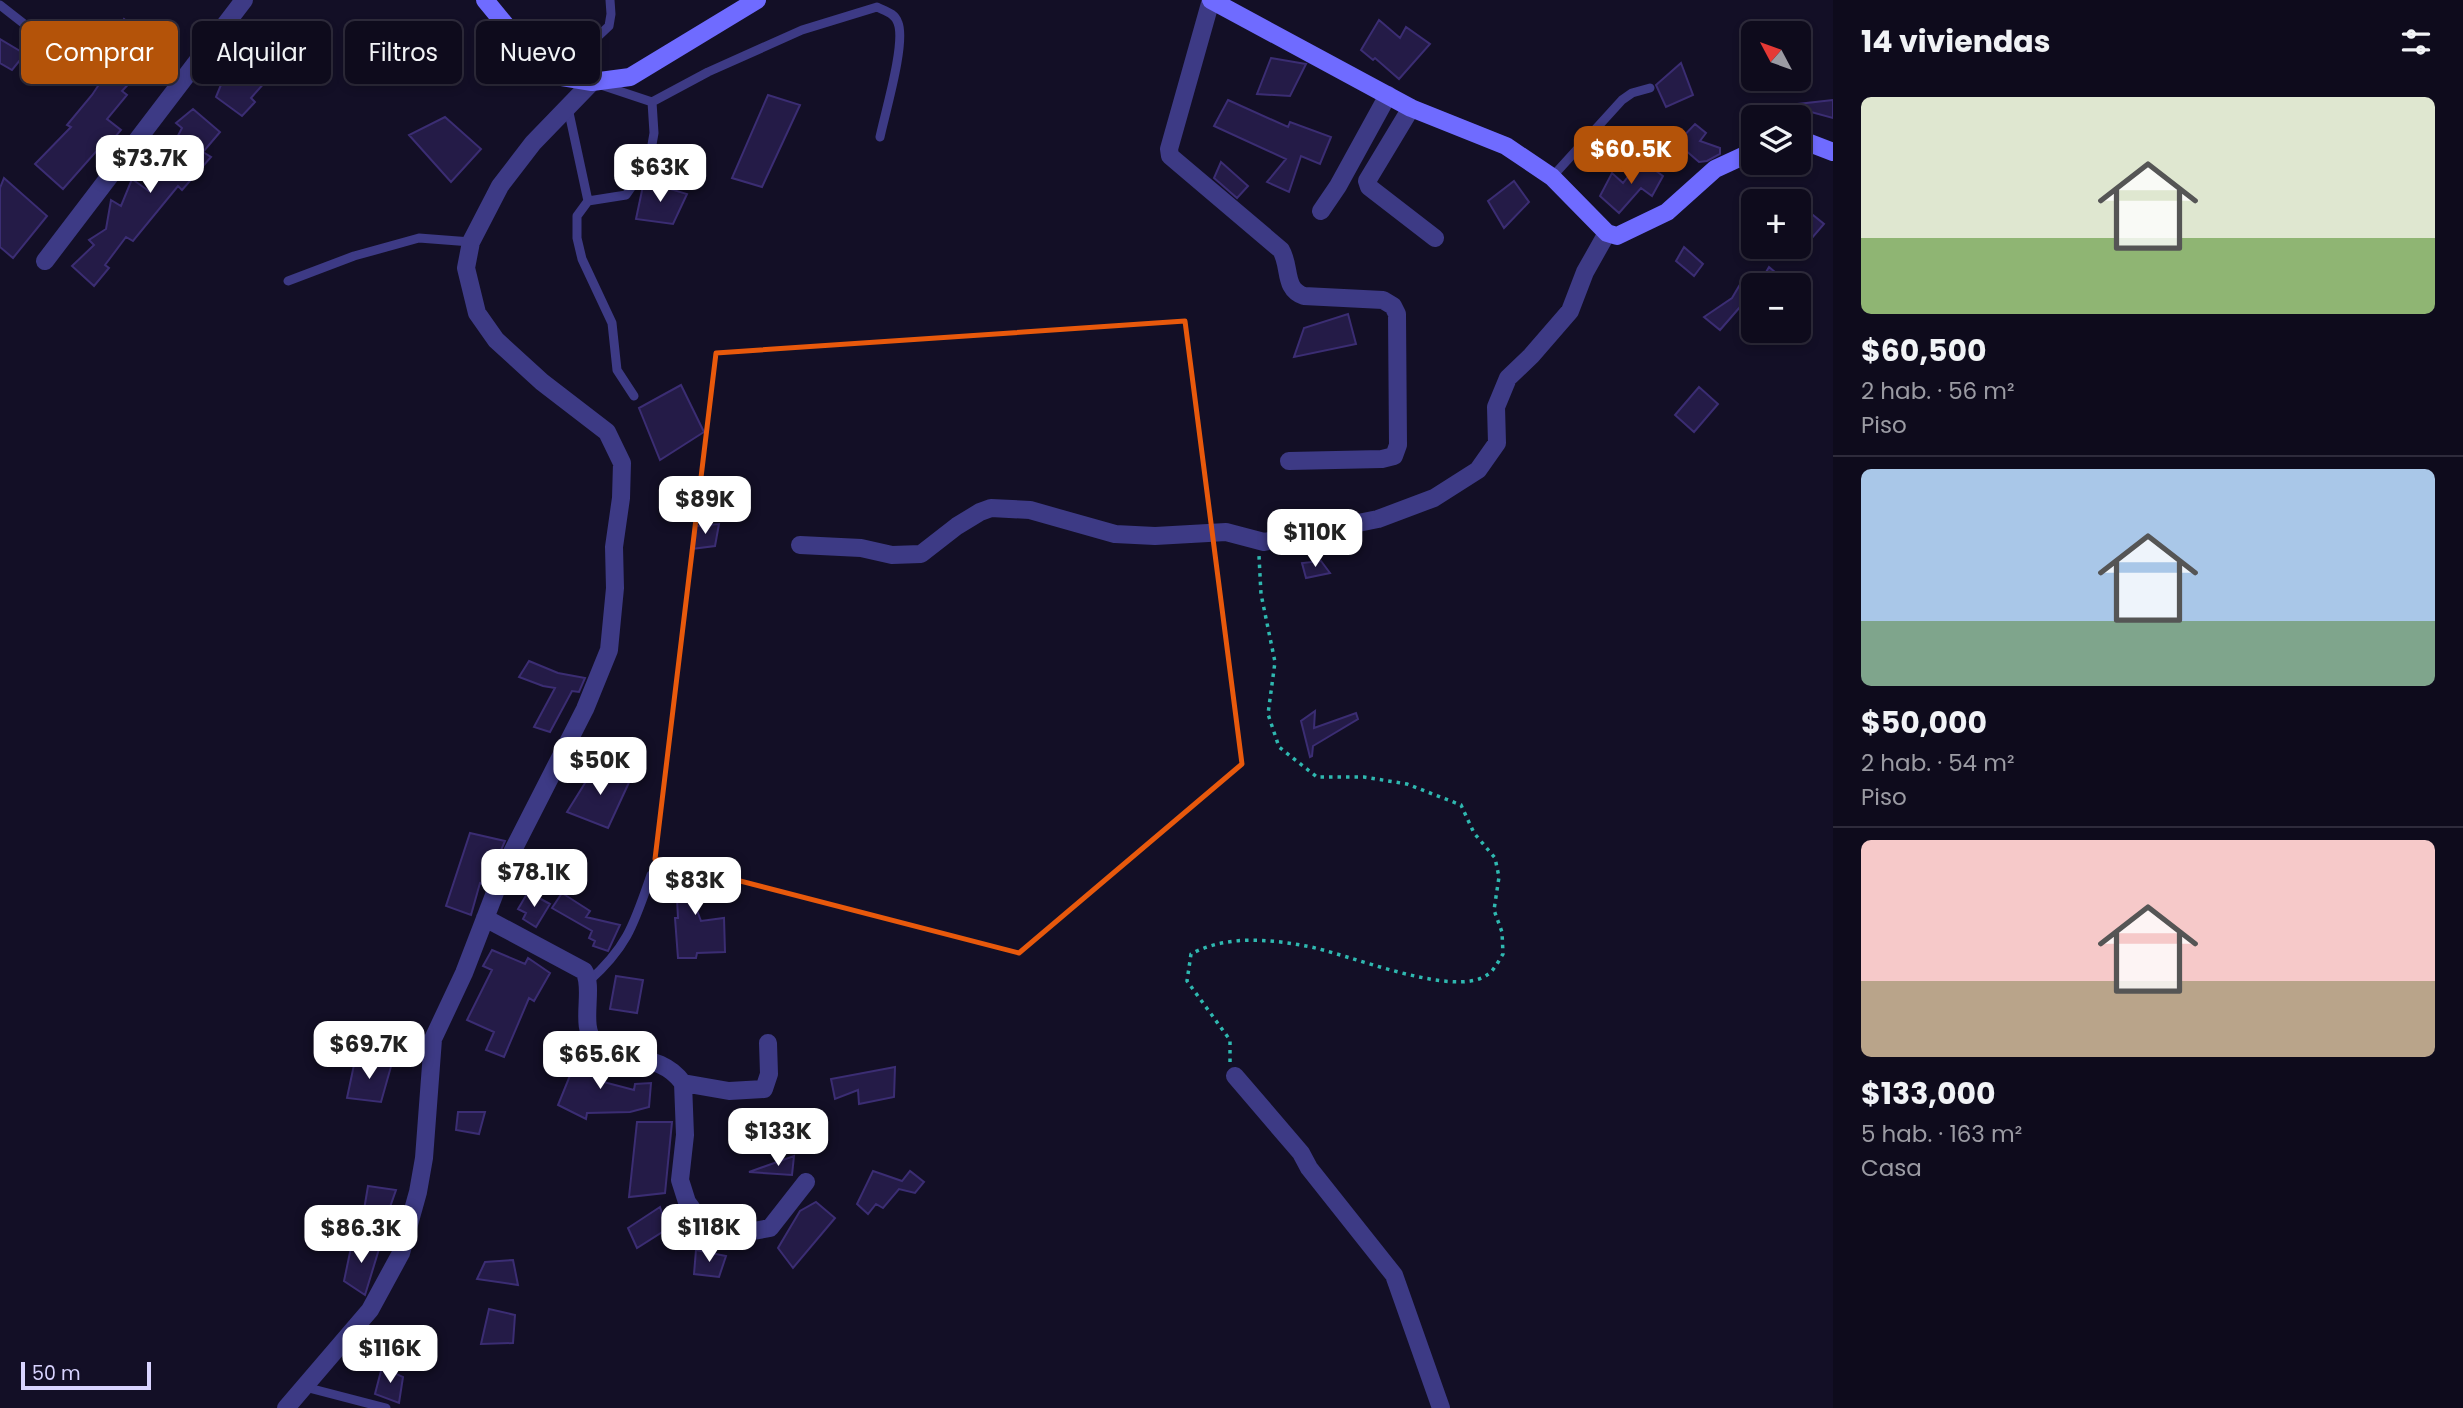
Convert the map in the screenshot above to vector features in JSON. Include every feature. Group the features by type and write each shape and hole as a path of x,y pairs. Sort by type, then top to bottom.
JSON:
{"street":[{"path":"45,261 244,0"},
{"path":"485,0 502,21"},
{"path":"600,81 630,77 757,0"},
{"path":"1289,461 1382,459 1394,456 1398,445 1396,314 1393,306 1383,300 1296,294 1291,288 1285,256 1281,250 1170,156 1169,149 1211,0 1411,108 1506,146 1552,177 1607,233 1617,236 1667,212 1715,169 1741,157"},
{"path":"286,1408 370,1310 401,1253 418,1192 424,1158 433,1039 464,973 506,864 585,709 609,650 615,588 614,547 621,498 622,463 607,432 542,382 496,340 477,313 466,268 471,242 500,186 533,143 590,84"},
{"path":"1321,211 1338,186 1388,96"},
{"path":"1411,108 1367,181 1369,187 1435,238"},
{"path":"1811,144 1833,152"},
{"path":"800,545 861,548 892,555 921,554 957,526 991,508 1030,510 1115,534 1155,537 1226,532 1265,542 1378,519 1434,498 1478,470 1497,443 1496,407 1508,378 1570,311 1585,272 1607,233"},
{"path":"485,918 584,971 588,982 590,1033 597,1044 664,1065 683,1083 685,1135 680,1180 687,1202 706,1228 748,1232 770,1228 806,1182"},
{"path":"683,1083 729,1091 764,1089 769,1074 768,1043"},
{"path":"1234,1076 1301,1153 1309,1168 1394,1275 1441,1408"}],"lane":[{"path":"600,34 609,26 610,0"},
{"path":"0,5 21,21"},
{"path":"598,84 652,102 708,72 802,30 877,7 893,14 899,24 900,44 880,137"},
{"path":"1552,177 1622,100 1632,93 1650,88"},
{"path":"634,396 617,370 612,323 582,259 577,238 577,216 588,201 626,195 649,162 654,133 652,102"},
{"path":"568,106 588,201"},
{"path":"288,281 354,256 419,238 471,242"},
{"path":"588,982 623,945 631,931 651,875"},
{"path":"305,1387 386,1408"}],"path":[{"path":"1234,1076 1229,1058 1230,1040 1187,981 1191,954 1204,947 1220,942 1259,940 1307,946 1431,981 1467,981 1487,975 1503,954 1502,932 1494,911 1499,877 1495,858 1474,833 1461,805 1407,785 1364,777 1317,777 1279,747 1268,715 1275,662 1261,594 1258,540"}],"highlighted area":[{"path":"1185,321 1242,764 1019,953 655,859 716,353"}],"building":[{"path":"1379,20 1400,38 1406,27 1430,44 1399,79 1375,58 1373,60 1361,50"},
{"path":"0,39 21,52 21,59 12,70 0,63"},
{"path":"1271,58 1306,64 1290,96 1257,94"},
{"path":"1681,63 1693,95 1666,107 1656,85"},
{"path":"99,84 129,84 122,91 127,95 107,119 121,130 104,150 100,147 63,189 35,164 71,127 67,125"},
{"path":"221,84 263,84 251,98 255,102 242,116 216,97"},
{"path":"768,95 800,105 762,187 732,178"},
{"path":"1228,100 1288,127 1290,122 1331,137 1320,164 1301,156 1289,192 1267,182 1286,159 1214,126"},
{"path":"1833,100 1833,118 1811,112 1811,105 1789,105"},
{"path":"193,109 220,132 203,152 211,157 182,190 178,186 133,241 126,237 105,265 109,268 94,286 72,266 94,245 89,240 106,229 111,200 121,206 132,179 149,191 182,128 176,123"},
{"path":"445,117 481,149 451,182 409,135"},
{"path":"1695,124 1706,133 1700,141 1720,148 1720,154 1699,162 1677,143"},
{"path":"1641,160 1663,176 1652,196 1641,188 1619,213 1600,196 1612,173 1623,183"},
{"path":"1221,162 1248,186 1237,198 1214,178"},
{"path":"4,178 47,216 13,258 0,247 0,188"},
{"path":"644,181 687,194 673,224 636,219"},
{"path":"1514,181 1529,202 1504,228 1488,201"},
{"path":"1811,213 1824,224 1811,239"},
{"path":"1684,247 1703,264 1694,276 1676,261"},
{"path":"1769,267 1776,273 1765,273"},
{"path":"1741,283 1741,308 1720,330 1704,317 1732,298"},
{"path":"1348,314 1356,344 1294,357 1304,328"},
{"path":"681,385 704,432 660,460 639,408"},
{"path":"1699,387 1718,404 1694,432 1675,415"},
{"path":"719,524 715,546 691,549 696,526"},
{"path":"1321,561 1330,573 1306,578 1302,563"},
{"path":"529,661 558,673 585,678 579,692 572,691 550,732 534,727 555,688 519,677"},
{"path":"1315,711 1314,728 1356,713 1358,719 1313,746 1310,757 1301,721"},
{"path":"595,767 631,778 608,828 567,812"},
{"path":"470,833 505,841 486,885 480,883 471,915 446,906"},
{"path":"678,860 682,871 707,868 709,891 690,892 701,921 724,918 725,952 697,953 696,958 678,958 675,861"},
{"path":"528,892 550,904 536,927 523,919 526,913 518,909"},
{"path":"562,893 590,911 586,917 620,925 608,951 593,946 595,941 589,938 592,931 552,908"},
{"path":"492,950 525,964 528,958 550,973 534,1001 529,998 504,1057 486,1050 494,1032 467,1020 492,970 483,966"},
{"path":"616,976 643,980 637,1013 610,1009"},
{"path":"582,1046 599,1060 596,1080 634,1090 635,1084 651,1083 649,1107 630,1112 587,1113 586,1119 558,1105"},
{"path":"355,1060 392,1063 381,1102 347,1098"},
{"path":"895,1067 894,1097 859,1104 858,1090 835,1099 831,1079"},
{"path":"458,1112 485,1112 479,1134 456,1130"},
{"path":"637,1122 672,1122 665,1193 629,1197"},
{"path":"794,1156 792,1175 749,1172"},
{"path":"873,1171 902,1181 910,1171 924,1182 915,1193 899,1189 883,1208 876,1204 868,1214 857,1204"},
{"path":"368,1186 396,1190 385,1221 363,1216"},
{"path":"816,1202 835,1218 793,1268 778,1248 800,1211"},
{"path":"660,1207 667,1229 637,1248 628,1228"},
{"path":"353,1238 379,1249 365,1295 344,1281"},
{"path":"696,1250 726,1256 719,1277 694,1274"},
{"path":"513,1260 518,1285 477,1279 485,1262"},
{"path":"489,1309 515,1315 513,1343 481,1344"},
{"path":"382,1367 403,1377 399,1403 375,1394"}]}
